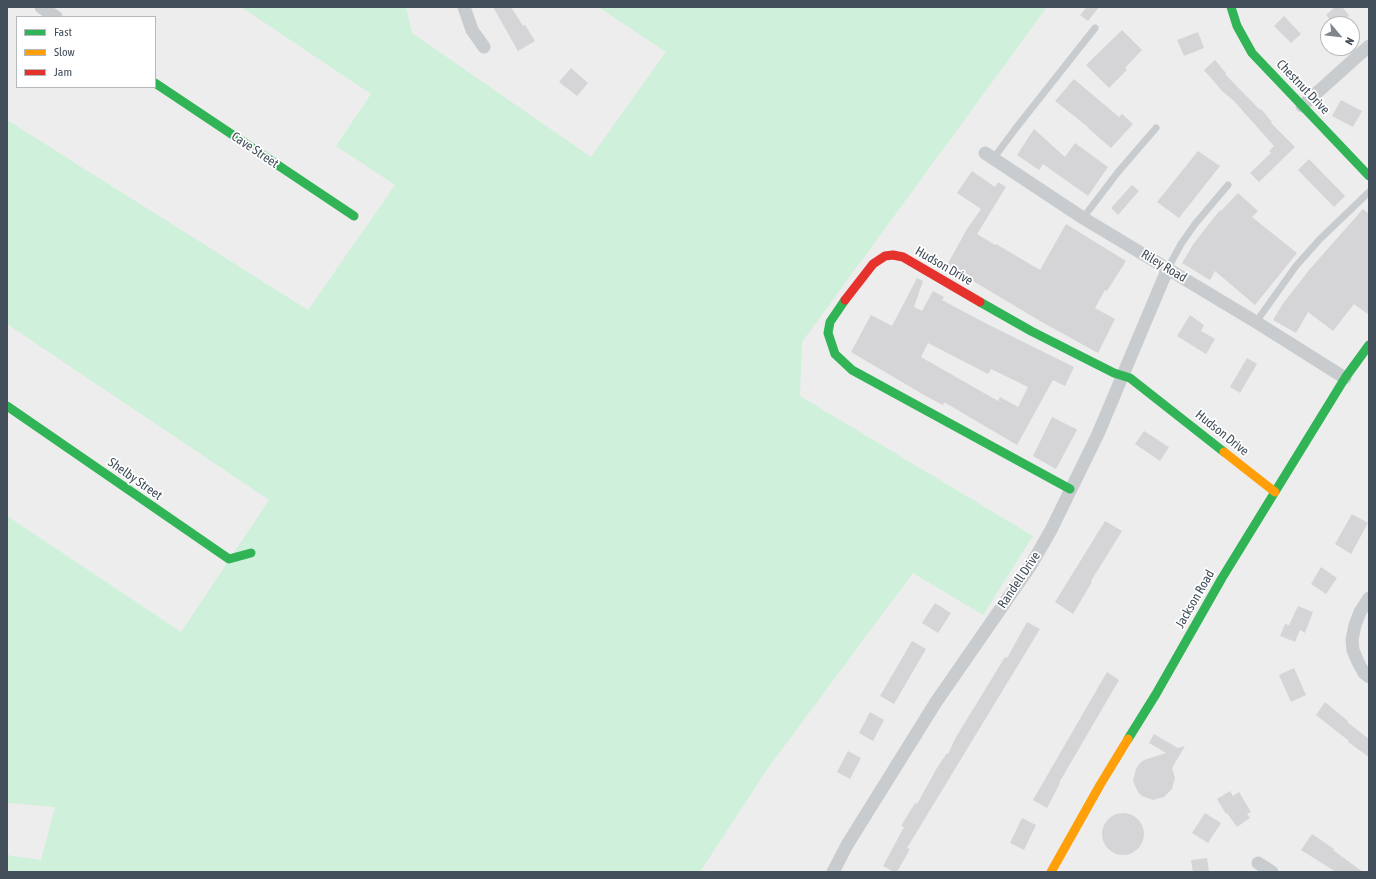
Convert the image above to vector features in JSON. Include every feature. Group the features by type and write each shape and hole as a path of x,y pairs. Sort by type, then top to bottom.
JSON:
{"street":[{"path":"41,7 54,16"},
{"path":"464,7 472,30 484,47"},
{"name":"Chestnut Drive","path":"1231,7 1237,26 1252,53 1369,176"},
{"path":"1302,106 1369,46"},
{"name":"Cave Street","path":"156,84 354,216"},
{"name":"Riley Road","path":"989,156 1083,218 1168,268 1345,378"},
{"name":"Hudson Drive","path":"1070,490 852,370 835,354 828,333 830,322 854,287 873,264 885,256 893,255 903,257 1031,331 1114,373 1136,382 1275,492"},
{"name":"Randell Drive","path":"833,872 847,845 936,702 1031,565 1051,530 1098,434 1124,376 1168,268"},
{"name":"Jackson Road","path":"1051,872 1100,785 1156,694 1222,578 1345,378 1364,361 1369,345"},
{"name":"Shelby Street","path":"7,406 229,560 250,553"},
{"path":"1369,598 1360,612 1355,625 1352,640 1353,650 1358,662 1364,673 1369,677"},
{"path":"1258,863 1272,872"}],"lane":[{"path":"989,156 1016,128 1094,28"},
{"path":"1083,218 1118,172 1156,128"},
{"path":"1168,268 1181,244 1195,224 1228,185"},
{"path":"1256,322 1296,266 1320,239 1369,192"}],"green space":[{"path":"241,7 406,7 412,33 591,157 666,52 598,7 1047,7 802,342 800,396 1033,536 983,615 913,573 768,768 700,872 7,872 7,855 41,860 55,807 7,803 7,516 181,632 269,500 7,324 7,120 308,310 395,185 336,146 371,94"}],"building":[{"path":"493,7 511,7 535,41 518,51"},
{"path":"1087,7 1099,7 1088,21 1080,15"},
{"path":"1335,7 1342,7 1349,15 1327,16 1326,15"},
{"path":"1284,16 1301,34 1291,43 1274,26"},
{"path":"1122,30 1142,50 1125,68 1127,70 1109,88 1086,65"},
{"path":"1198,32 1204,48 1184,56 1177,40"},
{"path":"1215,60 1226,73 1225,74 1260,110 1261,109 1272,122 1271,123 1295,147 1259,182 1250,173 1271,153 1269,151 1274,146 1204,70"},
{"path":"571,68 588,83 577,96 559,82"},
{"path":"1074,79 1119,117 1122,114 1133,124 1111,148 1088,127 1055,101"},
{"path":"1341,100 1362,111 1353,127 1332,116"},
{"path":"1034,129 1065,157 1075,143 1108,167 1088,196 1043,164 1039,170 1017,155"},
{"path":"1198,151 1220,166 1179,218 1157,202"},
{"path":"1309,159 1345,196 1334,207 1298,170"},
{"path":"972,171 995,187 998,182 1006,187 977,234 995,245 996,244 1040,270 1066,224 1126,261 1107,291 1105,290 1095,308 1115,319 1098,353 946,267 967,229 981,209 957,193"},
{"path":"1132,185 1139,191 1118,215 1111,208"},
{"path":"1238,193 1258,211 1252,217 1297,253 1255,305 1215,271 1210,280 1182,263 1194,243 1220,210 1221,211"},
{"path":"1363,209 1369,214 1369,315 1354,304 1333,331 1308,312 1296,333 1273,320 1282,305 1309,270"},
{"path":"917,278 923,281 914,307 922,311 933,291 944,297 942,300 1074,367 1065,386 1053,380 1017,445 944,402 943,405 924,395 851,352 871,315 892,326","holes":["928,343 988,374 991,369 1028,387 1018,407 1000,397 998,401 921,357"]},
{"path":"1190,315 1204,325 1201,331 1215,339 1206,354 1177,336"},
{"path":"1247,358 1257,364 1240,393 1230,387"},
{"path":"1052,417 1077,430 1056,469 1033,456"},
{"path":"1144,431 1169,447 1160,461 1135,444"},
{"path":"1352,514 1368,523 1351,554 1335,544"},
{"path":"1105,521 1122,531 1091,581 1092,582 1073,614 1055,602"},
{"path":"1321,567 1337,578 1326,594 1311,584"},
{"path":"935,603 951,613 938,633 922,623"},
{"path":"1298,606 1313,612 1305,633 1300,630 1295,642 1280,636 1285,624 1289,625"},
{"path":"1027,622 1040,629 907,848 910,849 897,872 883,866 904,827 901,826 915,803 917,804 938,766 947,753 948,754 956,737 1005,657 1007,658"},
{"path":"912,641 926,649 894,704 880,696"},
{"path":"1294,668 1306,695 1291,702 1279,675"},
{"path":"1107,672 1119,680 1059,783 1047,808 1033,800"},
{"path":"1325,702 1369,739 1369,757 1348,742 1349,741 1316,715"},
{"path":"870,712 884,720 873,741 859,733"},
{"path":"1154,734 1178,748 1185,746 1172,768 1175,778 1172,789 1164,797 1153,800 1142,796 1138,792 1133,781 1139,764 1144,760 1166,753 1149,743"},
{"path":"848,751 861,758 850,779 837,772"},
{"path":"1230,791 1233,796 1239,792 1251,812 1247,814 1250,818 1237,827 1227,813 1226,814 1217,799"},
{"path":"1123,813 1138,819 1144,834 1138,849 1123,855 1108,849 1102,834 1108,819"},
{"path":"1205,813 1221,823 1208,843 1192,833"},
{"path":"1022,818 1036,825 1024,850 1010,843"},
{"path":"1312,834 1363,872 1336,872 1301,850"},
{"path":"1207,858 1209,872 1193,872 1191,860"}],"traffic: fast":[{"path":"1231,7 1237,26 1252,53 1369,176"},
{"path":"156,84 354,216"},
{"path":"845,300 830,322 828,333 835,354 852,370 1070,489"},
{"path":"980,302 1031,331 1114,373 1130,378 1224,452"},
{"path":"1128,739 1156,694 1222,578 1345,378 1369,345"},
{"path":"7,406 229,559 251,553"}],"traffic: slow":[{"path":"1224,452 1275,492"},
{"path":"1051,872 1128,739"}],"traffic: jam":[{"path":"845,300 873,264 885,256 893,255 903,257 980,302"}]}
